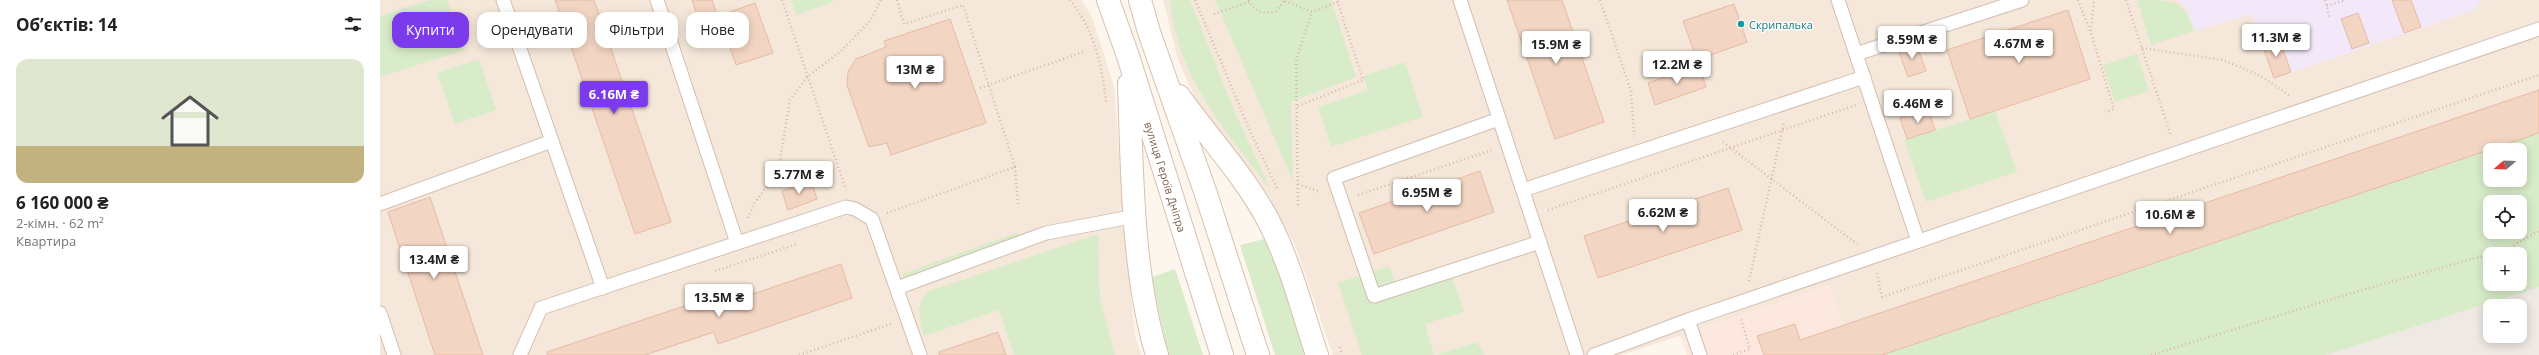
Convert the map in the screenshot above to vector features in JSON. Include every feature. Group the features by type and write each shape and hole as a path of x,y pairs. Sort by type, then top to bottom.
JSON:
{"main road":[{"name":"вулиця Героїв Дніпра","path":"1108,0 1128,56 1222,355"},
{"path":"1140,0 1163,73 1206,194 1258,355"},
{"path":"1128,56 1136,216 1146,314 1157,355"},
{"path":"1163,73 1251,191 1268,220 1280,248 1317,355"}],"lane":[{"path":"503,0 603,288"},
{"path":"658,0 737,243"},
{"path":"1460,0 1577,355"},
{"path":"1838,0 1918,241"},
{"path":"1856,54 2022,0"},
{"path":"1594,355 1744,300 2539,29"},
{"path":"1523,190 1864,76"},
{"path":"1499,119 1334,178 1341,200 1374,296 1540,242"},
{"path":"380,204 552,141"},
{"path":"520,355 542,308 846,207 855,209 872,219 920,355"},
{"path":"897,288 1046,233 1136,216"},
{"path":"380,313 394,355"},
{"path":"1688,320 1700,355"}],"path":[{"path":"782,0 848,195"},
{"path":"743,262 737,243 753,205 778,172 790,100 808,76 840,52 870,21 881,0"},
{"path":"897,0 904,24 963,5 1015,167 1018,204"},
{"path":"1195,0 1250,131 1280,195"},
{"path":"1600,0 1631,91 1635,153"},
{"path":"2078,0 2091,33 2114,109 2104,112"},
{"path":"2091,33 2094,0"},
{"path":"2126,0 2177,153"},
{"path":"2325,0 2330,19"},
{"path":"2327,6 2345,0"},
{"path":"1214,14 1249,1 1258,11 1271,13 1282,7 1285,1 1312,12 1337,1 1363,80 1298,106"},
{"path":"1298,204 1298,106 1296,60 1312,12"},
{"path":"2142,48 2223,60 2261,76 2308,108"},
{"path":"980,88 1086,51"},
{"path":"1707,129 1874,256 1882,297 2539,75"},
{"path":"1531,215 1782,129 1872,100"},
{"path":"1733,355 1750,349 1741,320 1744,300 1788,102"},
{"path":"1298,184 1341,200 1508,145"},
{"path":"872,219 1015,167"},
{"path":"2510,247 2539,231"},
{"path":"714,272 802,242"},
{"path":"2151,355 2348,294 2483,256"},
{"path":"799,355 897,323"},
{"path":"1337,340 1342,355"}],"shaded area":[{"path":"380,0 1082,0 1092,17 1114,86 1128,269 1135,336 1141,355 380,355"},
{"path":"1163,0 2539,0 2539,287 2527,291 2527,247 2483,247 2483,291 2526,291 2501,299 2483,299 2483,305 2326,355 1852,355 1829,286 1622,355 1333,355 1295,245 1258,181 1200,109 1178,60"},
{"path":"2177,0 2481,0 2474,10 2274,78 2252,14 2194,31 2187,8"},
{"path":"1830,286 1852,355 1687,355 1680,335"},
{"path":"2539,287 2539,355 2326,355 2483,305 2483,343 2527,343 2527,299 2501,299"}],"green space":[{"path":"429,0 447,0 451,12 392,12"},
{"path":"791,0 832,0 833,2 796,15"},
{"path":"1170,0 1190,0 1236,115 1271,190 1221,125 1193,79 1182,54"},
{"path":"1215,0 1331,0 1356,77 1291,102 1293,181"},
{"path":"2162,0 2177,4 2186,13 2194,31 2151,45 2137,1"},
{"path":"392,12 392,48 463,48 464,50 380,77 380,16"},
{"path":"2137,54 2149,91 2115,102 2103,65"},
{"path":"479,59 496,110 455,124 437,73"},
{"path":"1405,62 1423,117 1331,147 1318,107 1368,90 1363,76"},
{"path":"1995,111 2017,172 1926,202 1904,140"},
{"path":"2539,133 2539,287 2527,291 2527,247 2483,247 2483,291 2526,291 2501,299 2483,299 2483,305 2326,355 1882,355 2483,152 2483,187 2527,187 2527,143 2509,143"},
{"path":"1018,232 1020,238 904,280 902,274"},
{"path":"1098,234 1100,299 1115,355 1014,355 999,310 924,336 919,312 921,301 929,291"},
{"path":"1264,239 1276,262 1309,355 1275,355 1240,245"},
{"path":"1389,266 1400,295 1452,277 1464,312 1425,324 1434,355 1362,355 1338,283"},
{"path":"1175,269 1203,355 1168,355 1152,277"},
{"path":"1477,342 1484,355 1436,355"}],"building":[{"path":"555,0 594,0 598,12 595,12 595,48 611,48 671,222 635,234 571,48 587,48 587,12 559,12"},
{"path":"692,0 712,0 716,12 696,12"},
{"path":"1507,0 1562,0 1604,122 1555,139"},
{"path":"2392,0 2411,0 2421,27 2404,33"},
{"path":"755,3 773,53 736,65 730,48 749,48 749,12 730,12"},
{"path":"1734,4 1747,42 1697,60 1683,21"},
{"path":"2068,10 2090,79 1970,119 1947,50"},
{"path":"2358,13 2369,43 2352,49 2341,19"},
{"path":"950,19 986,123 891,155 887,143 869,147 847,85 848,72 856,59 886,47 884,41"},
{"path":"2279,38 2291,72 2274,78 2262,44"},
{"path":"1916,43 1926,71 1908,77 1898,49"},
{"path":"1699,65 1706,87 1655,105 1648,83"},
{"path":"2539,90 2539,133 2509,143 2483,143 2483,152 1882,355 1764,355 1757,336 1795,324 1800,340"},
{"path":"1928,108 1935,130 1907,139 1900,118"},
{"path":"1480,171 1494,212 1374,254 1359,213"},
{"path":"811,181 817,199 788,210 782,191"},
{"path":"1728,188 1742,230 1598,278 1584,236"},
{"path":"430,197 483,355 435,355 388,212"},
{"path":"841,264 852,298 718,344 714,332 645,355 548,355 547,352 696,302 700,312"},
{"path":"998,332 1006,355 939,355 939,352"}],"place":[{"name":"Скрипалька","path":"1741,24"}]}
